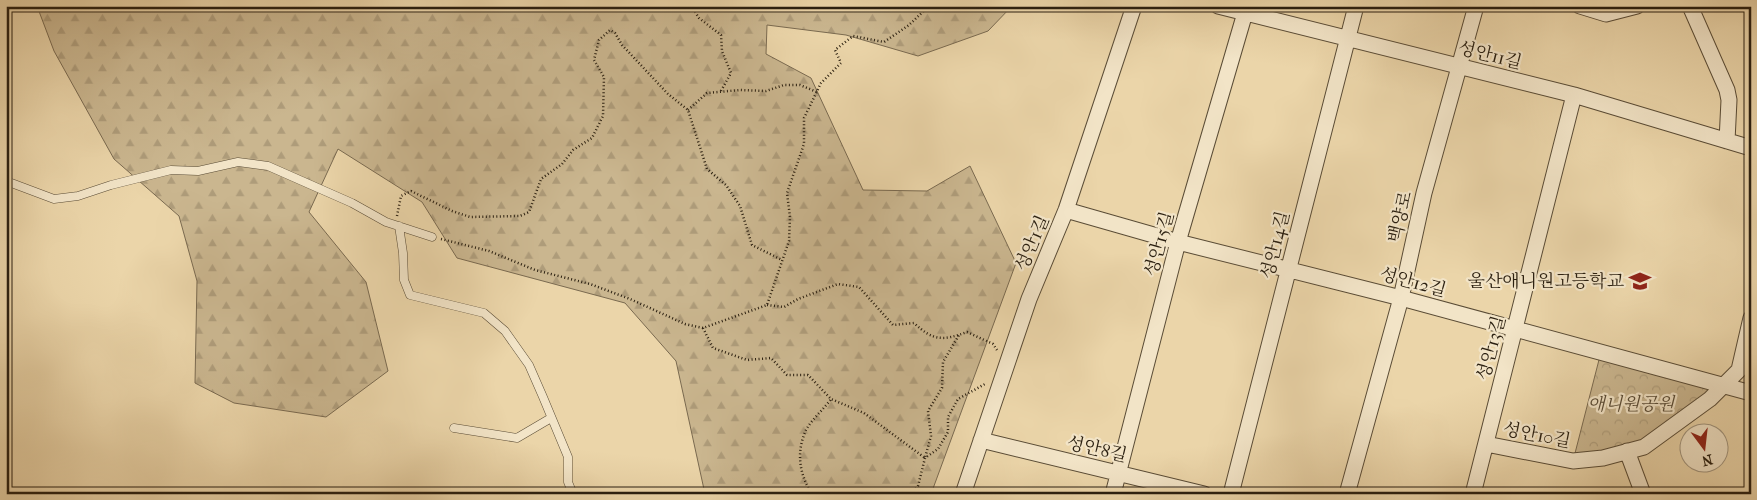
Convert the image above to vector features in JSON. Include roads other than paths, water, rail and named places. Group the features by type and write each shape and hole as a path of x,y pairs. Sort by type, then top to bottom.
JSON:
{"street":[{"name":"성안1길","path":"964,494 1029,299 1066,210 1134,6"},
{"name":"성안11길","path":"1218,6 1246,10 1347,40 1574,95 1751,148"},
{"name":"성안14길","path":"1231,494 1356,6"},
{"name":"백양로","path":"1347,494 1401,298 1424,193 1461,67 1476,6"},
{"path":"1580,6 1606,14 1637,6"},
{"path":"1690,6 1727,90 1729,100 1727,141"},
{"name":"성안15길","path":"1113,494 1120,473 1178,242 1246,10"},
{"name":"성안13길","path":"1473,494 1574,95"},
{"name":"성안12길","path":"1066,210 1178,242 1401,298 1751,393"},
{"name":"성안10길","path":"1486,444 1572,461 1603,458 1644,447 1710,399 1739,370 1751,318"},
{"name":"성안8길","path":"981,440 1204,494"},
{"path":"1627,451 1643,494"}],"lane":[{"path":"6,181 54,199 78,196 111,184 171,170 198,171 238,162 268,166 352,203 386,222 432,237"},
{"path":"397,225 403,252 404,280 410,295 484,313 505,331 529,366 568,457 568,482 573,494"},
{"path":"454,428 518,438 552,418"}],"place":[{"name":"울산애니원고등학교","path":"1640,281"}],"park label":[{"name":"애니원공원","path":"1631,404"}]}
